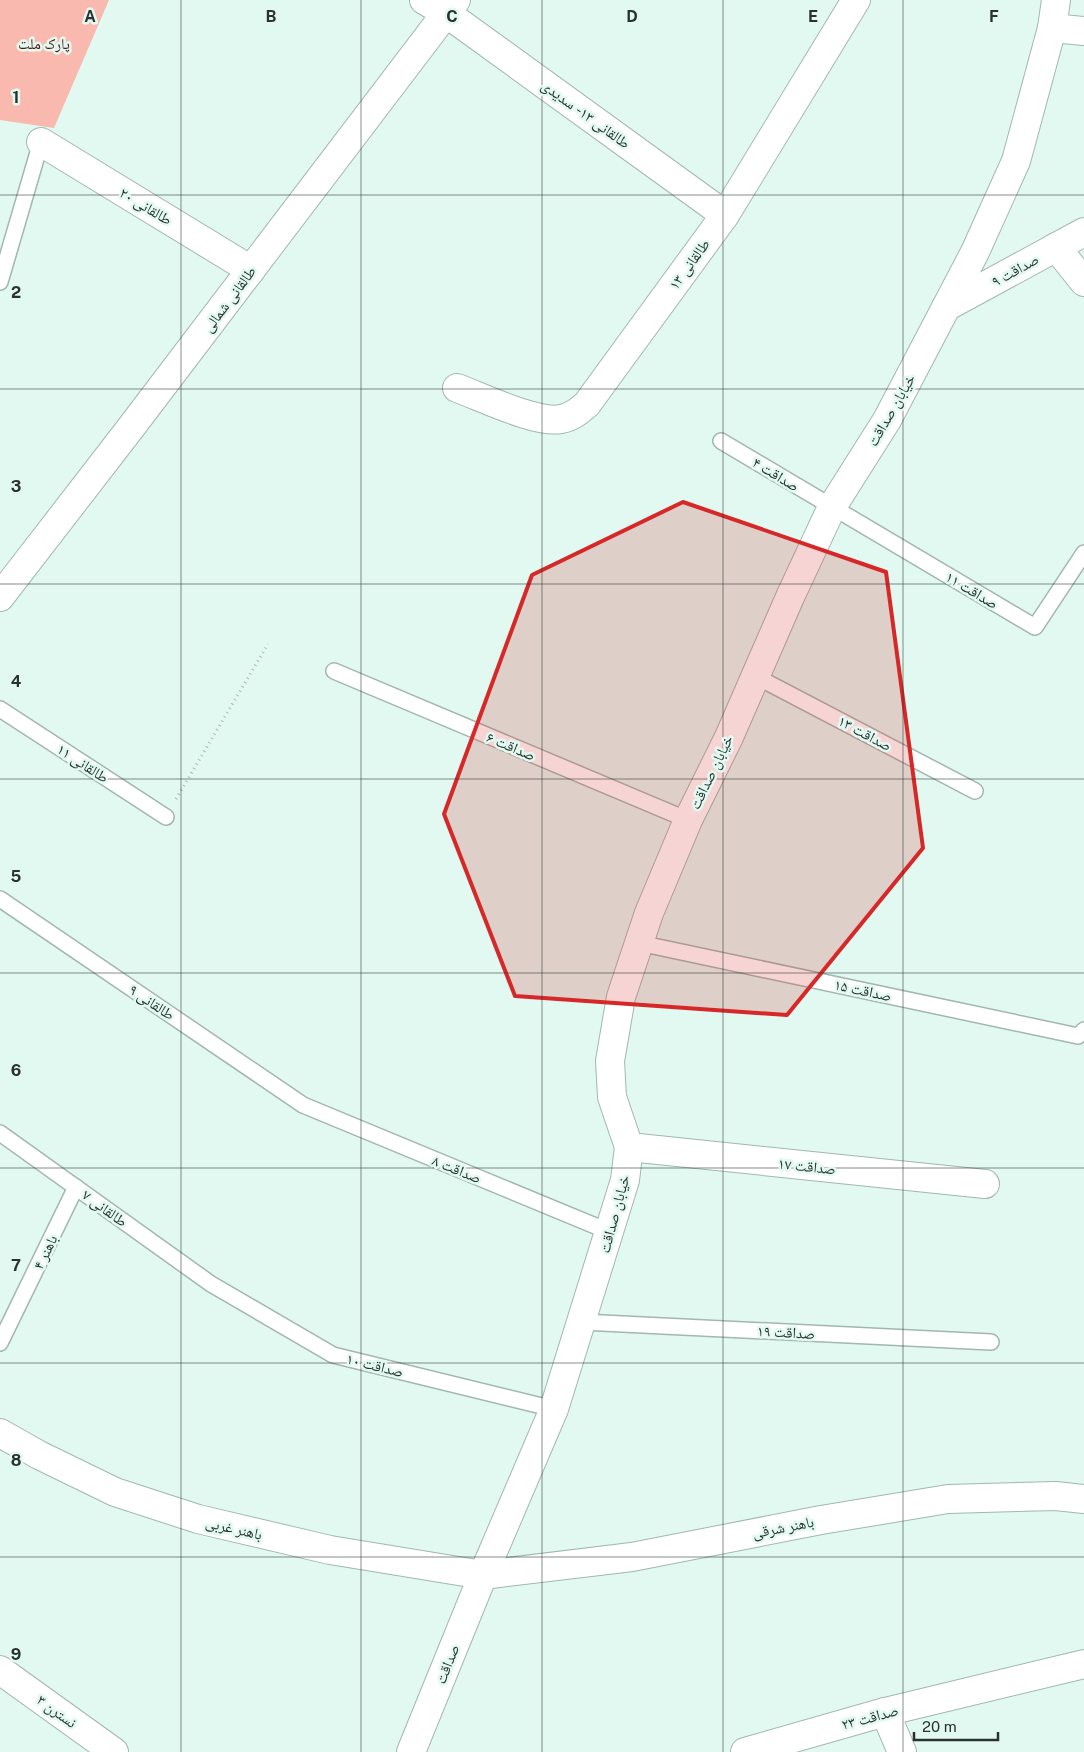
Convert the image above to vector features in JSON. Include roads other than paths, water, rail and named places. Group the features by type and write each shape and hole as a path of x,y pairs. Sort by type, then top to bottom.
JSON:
{"street":[{"name":"طالقانی ۱۳","path":"458,388 537,418 560,419 576,414 587,404 725,215 856,0"},
{"name":"خیابان صداقت","path":"483,1575 554,1409 625,1180 629,1147 612,1097 610,1062 621,997 649,913 688,820 729,737 832,507 887,420 975,252 1016,161 1052,28 1056,0"},
{"name":"طالقانی ۱۳ - سدیدی","path":"442,4 725,215"},
{"name":"طالقانی شمالی","path":"2,590 252,270 442,4"},
{"path":"1052,28 1084,31"},
{"name":"طالقانی ۲۰","path":"41,142 252,270"},
{"name":"صداقت ۹","path":"946,307 1084,232"},
{"path":"1056,247 1084,282"},
{"name":"صداقت ۱۷","path":"629,1147 985,1184"},
{"name":"باهنر غربی","path":"0,1433 115,1492 198,1519 330,1550 483,1575"},
{"name":"باهنر شرقی","path":"483,1575 632,1557 821,1520 948,1499 1056,1496 1084,1499"},
{"name":"صداقت","path":"411,1752 483,1575"},
{"name":"صداقت ۲۳","path":"745,1752 885,1712 1084,1664"},
{"name":"نسترن ۳","path":"0,1670 114,1752"},
{"path":"885,1712 902,1752"}],"lane":[{"path":"0,282 41,142"},
{"name":"صداقت ۴","path":"721,441 832,507"},
{"name":"صداقت ۱۱","path":"832,507 1036,627 1084,553"},
{"name":"صداقت ۶","path":"334,671 688,820"},
{"name":"صداقت ۱۳","path":"755,676 975,791"},
{"name":"طالقانی ۱۱","path":"0,709 166,817"},
{"name":"طالقانی ۹","path":"0,899 303,1105"},
{"name":"صداقت ۱۵","path":"639,943 1078,1036 1084,1030"},
{"name":"صداقت ۸","path":"303,1105 610,1232"},
{"name":"طالقانی ۷","path":"0,1133 211,1284"},
{"name":"باهنر ۴","path":"0,1343 76,1188"},
{"name":"صداقت ۱۰","path":"211,1284 333,1354 554,1409"},
{"name":"صداقت ۱۹","path":"582,1322 991,1342"}],"park label":[{"name":"پارک ملت","path":"44,43"}]}
